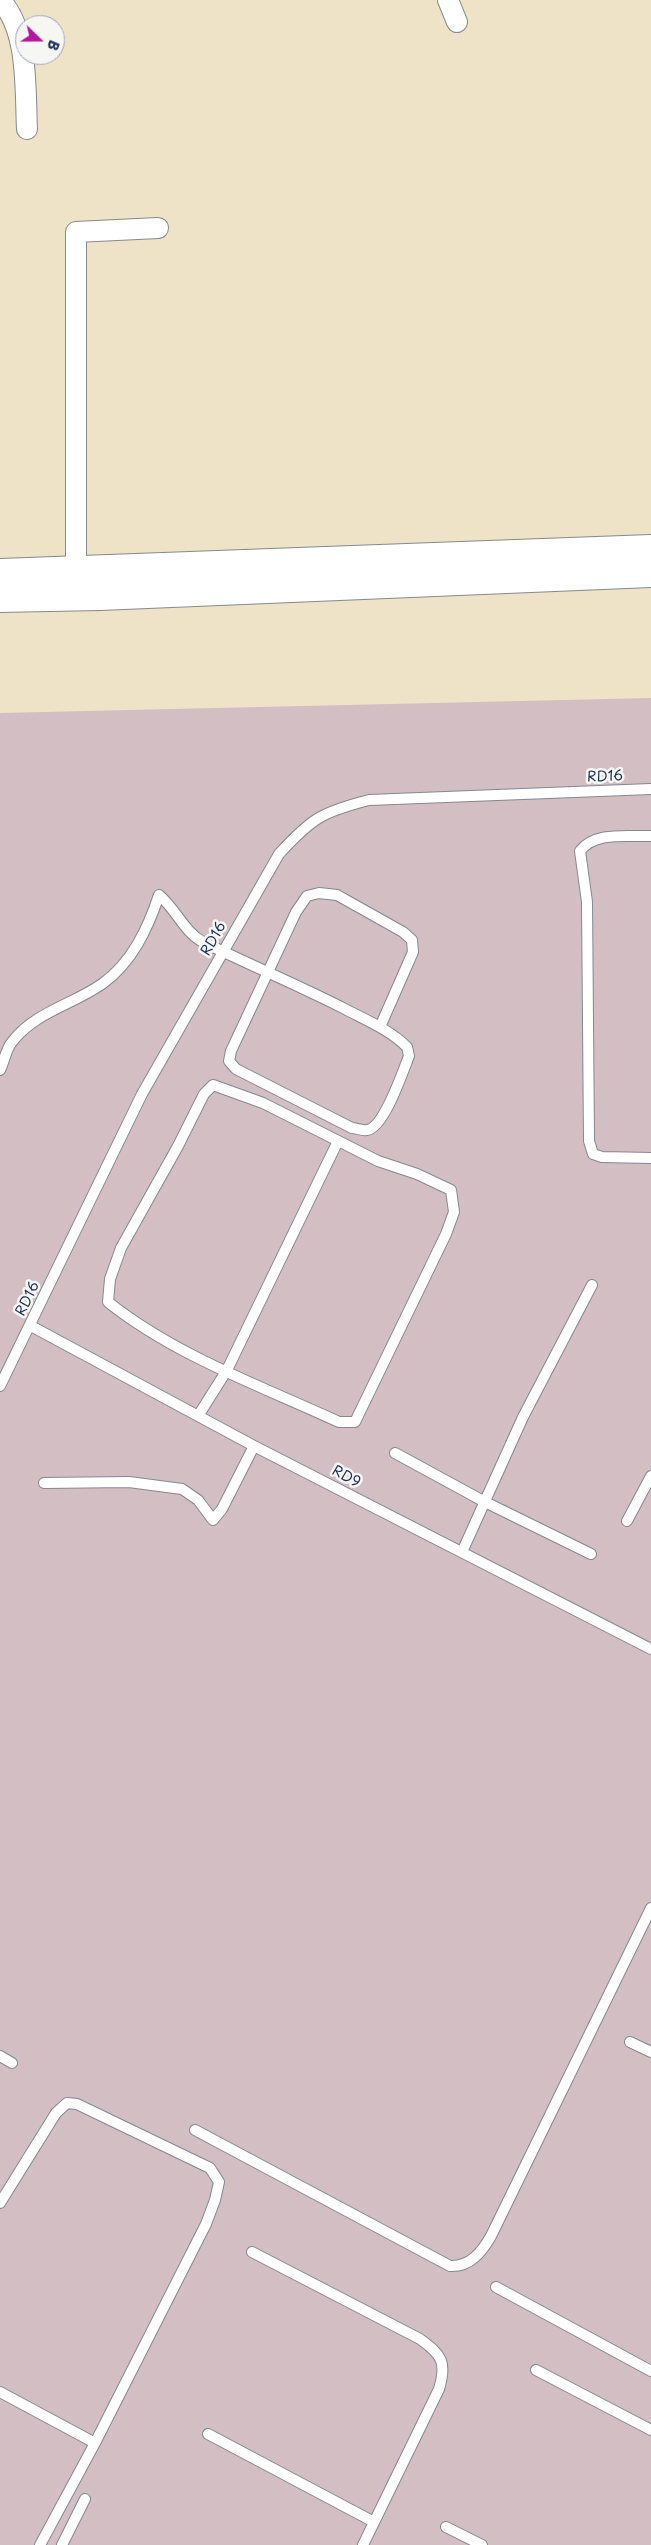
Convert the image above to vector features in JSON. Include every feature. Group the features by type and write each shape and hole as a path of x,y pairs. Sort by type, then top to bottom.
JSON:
{"main road":[{"path":"0,598 76,584 651,549"},
{"path":"0,573 76,584 651,573"}],"street":[{"path":"0,0 6,6 21,42 28,130"},
{"path":"448,0 457,22"},
{"path":"76,584 76,232 158,228"}],"lane":[{"name":"RD16","path":"0,1386 31,1326 142,1094 279,854 305,826 333,809 369,800 651,789"},
{"path":"651,836 597,838 586,843 580,851 587,902 589,1141 594,1154 602,1157 651,1158"},
{"path":"0,1070 10,1043 30,1023 55,1007 102,984 133,953 149,924 159,895 172,906 189,931 202,941 270,972 380,1027 407,1047 409,1056 386,1110 376,1126 368,1130 352,1128 236,1069 229,1061 231,1051 270,972 296,912 307,896 319,893 337,895 403,932 412,940 413,952 380,1027"},
{"path":"213,1085 224,1087 263,1103 338,1141 378,1161 418,1174 451,1190 454,1200 454,1212 446,1234 355,1422 339,1422 170,1343 131,1320 108,1302 110,1279 121,1248 178,1146 204,1094 213,1085"},
{"path":"198,1416 227,1370 338,1141"},
{"path":"462,1552 523,1417 592,1285"},
{"name":"RD9","path":"31,1326 254,1446 651,1649"},
{"path":"44,1484 129,1482 182,1489 198,1500 213,1520 222,1509 254,1446"},
{"path":"395,1452 485,1502 591,1554"},
{"path":"627,1522 651,1476"},
{"path":"195,2130 450,2266 463,2264 479,2254 491,2236 651,1908"},
{"path":"630,2042 651,2052"},
{"path":"0,2056 12,2063"},
{"path":"0,2203 56,2113 67,2103 77,2104 210,2168 217,2178 218,2189 206,2224 95,2443 40,2545"},
{"path":"252,2252 420,2340 438,2354 442,2362 444,2369 439,2389 363,2545"},
{"path":"496,2287 651,2371"},
{"path":"536,2370 651,2430"},
{"path":"0,2392 95,2443"},
{"path":"208,2434 374,2522"},
{"path":"62,2545 85,2499"},
{"path":"446,2527 482,2545"}],"shaded area":[{"path":"651,698 651,2545 0,2545 0,713"}]}
